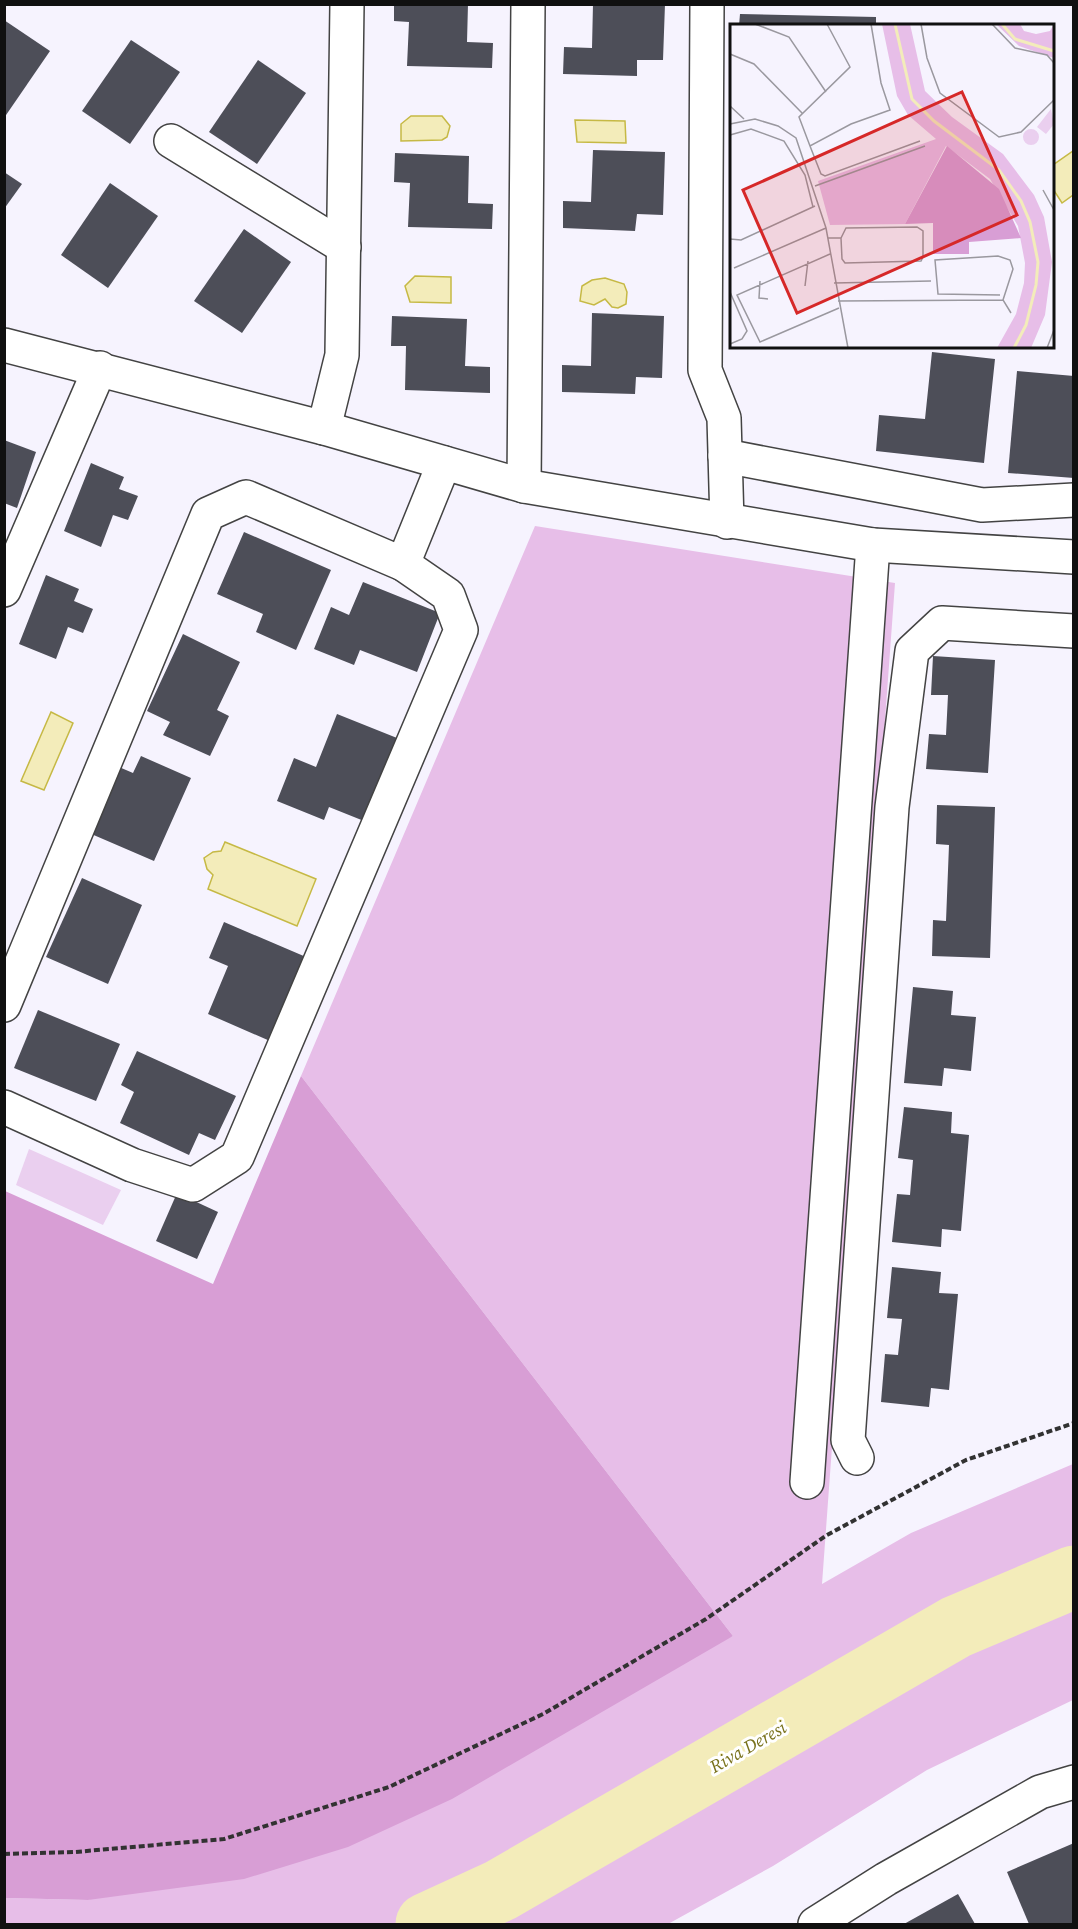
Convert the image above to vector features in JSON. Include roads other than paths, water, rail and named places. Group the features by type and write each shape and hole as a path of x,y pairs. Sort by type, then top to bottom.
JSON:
{"street":[{"path":"324,428 342,355 347,4"},
{"path":"524,486 528,4"},
{"path":"707,4 705,370 724,418 728,522"},
{"path":"171,141 344,247"},
{"path":"4,345 100,368 324,428 524,486 873,545 1074,557"},
{"path":"4,590 100,368"},
{"path":"725,456 982,505 1074,500"},
{"path":"404,564 444,463"},
{"path":"4,1005 208,514 246,497 404,564 448,595 462,630 237,1157 193,1185 132,1165 4,1107"},
{"path":"807,1482 873,545"},
{"path":"858,1458 848,1440 892,807 912,651 942,623 1074,631"},
{"path":"815,1924 886,1879 1030,1798 1074,1782"}],"waterway":[{"name":"Riva Deresi","path":"427,1924 501,1890 956,1627 1074,1577"}]}
